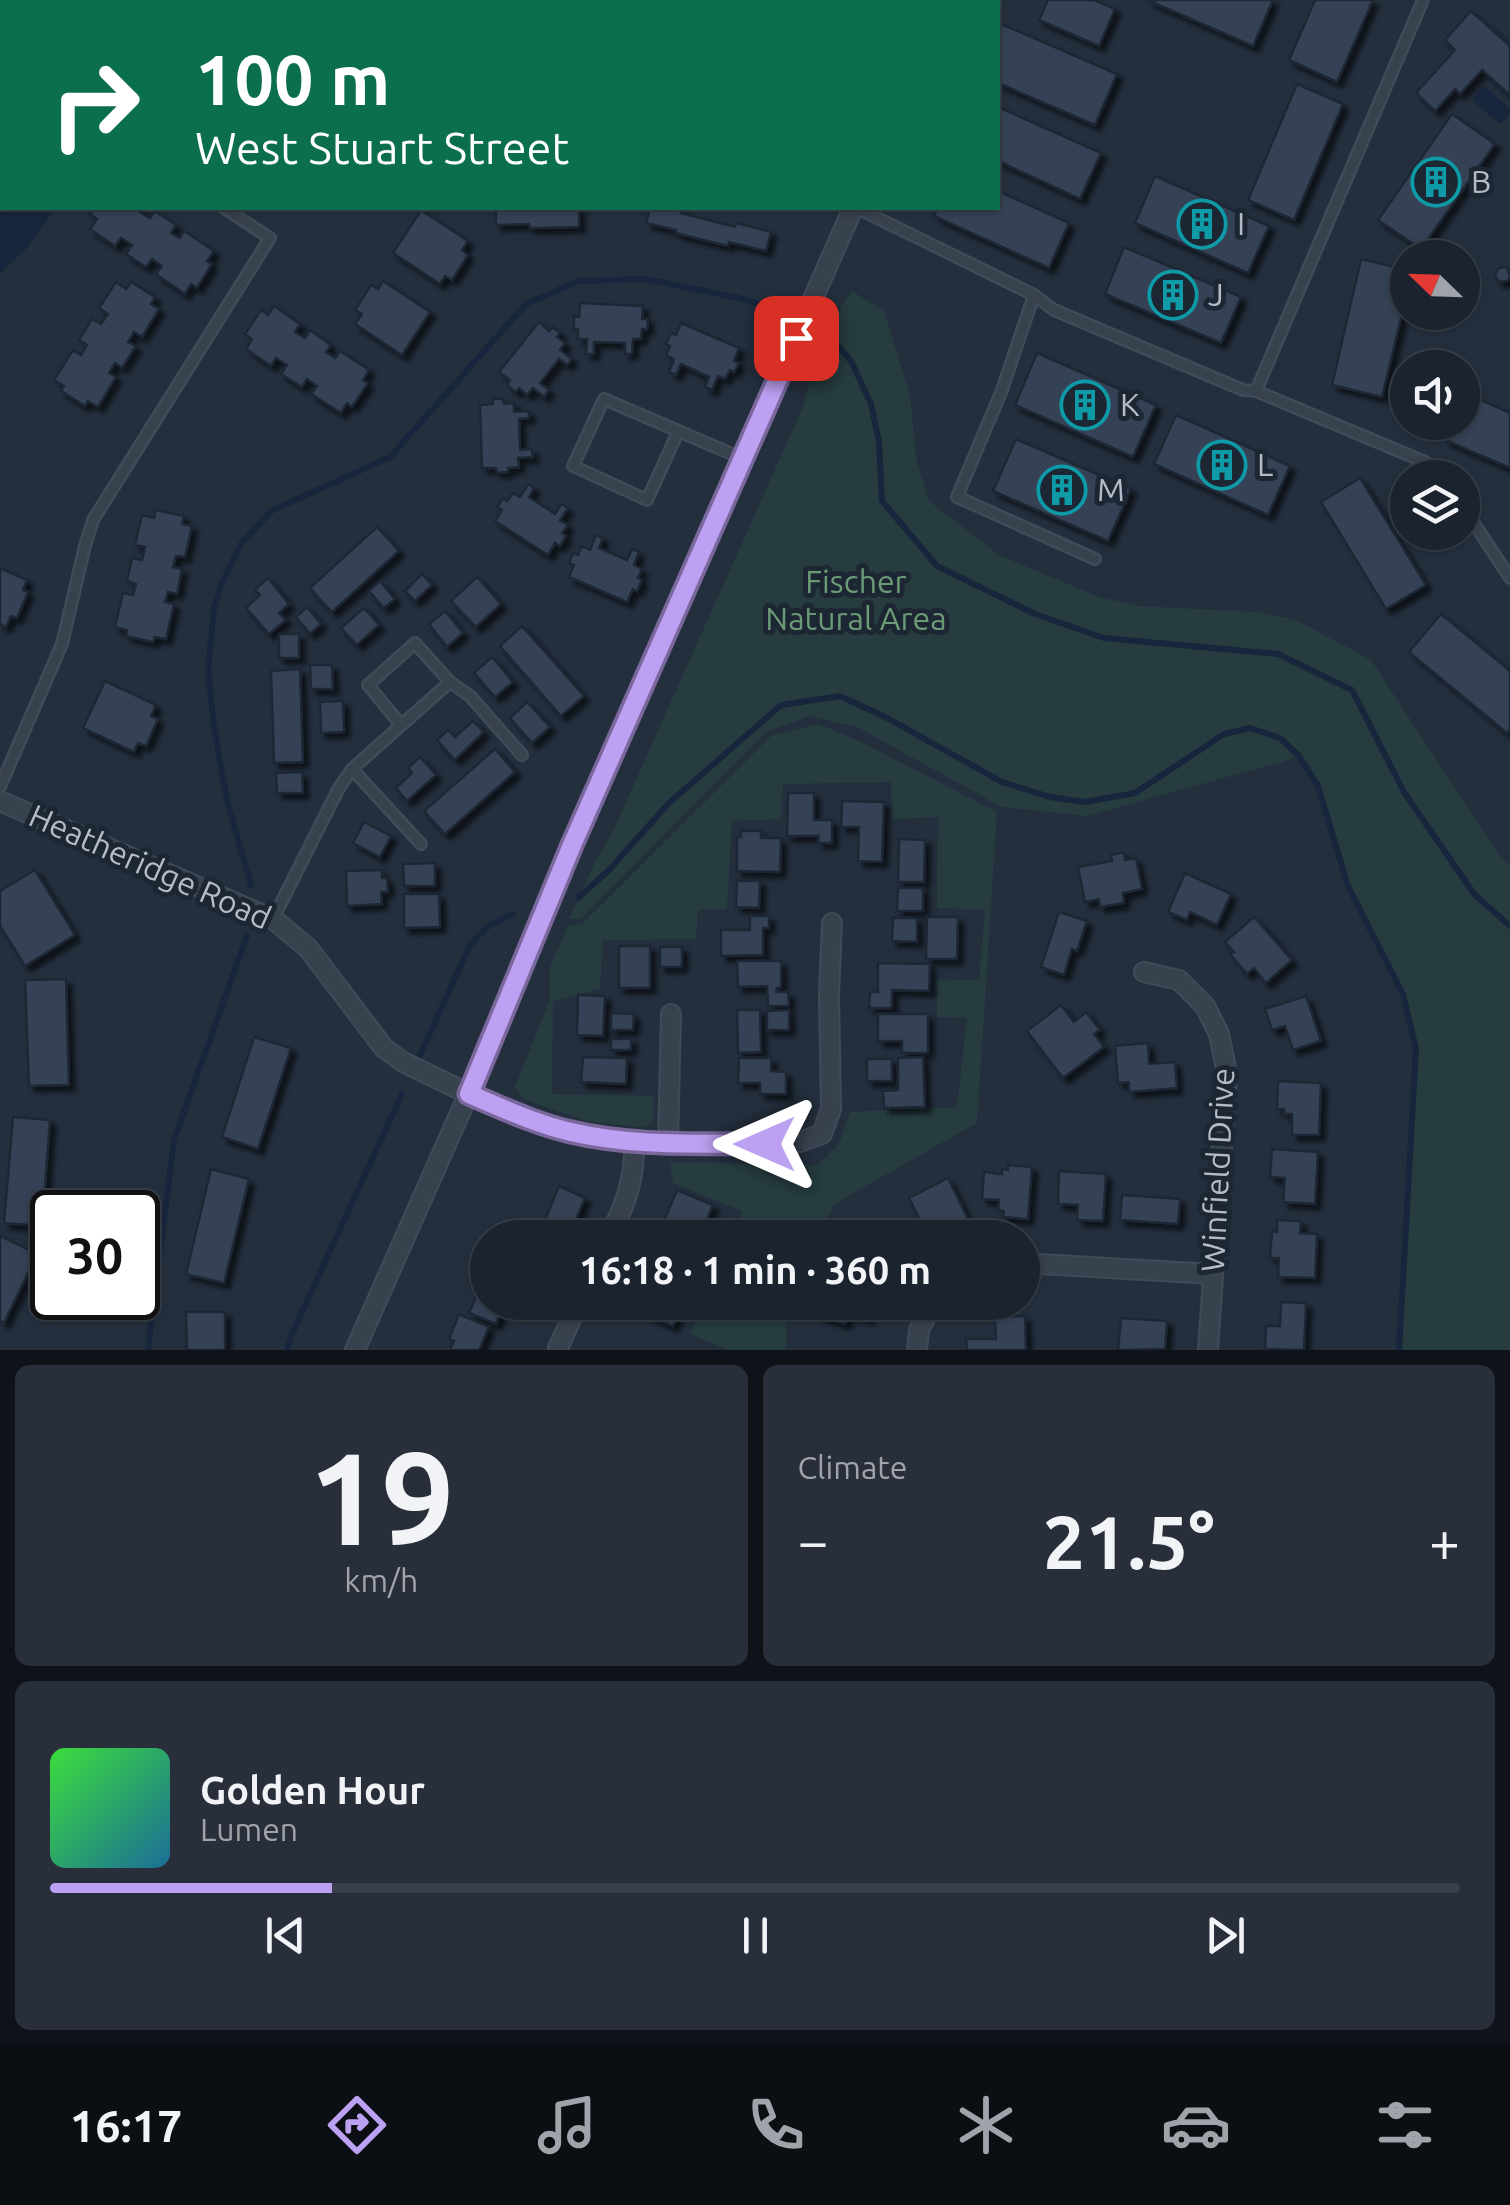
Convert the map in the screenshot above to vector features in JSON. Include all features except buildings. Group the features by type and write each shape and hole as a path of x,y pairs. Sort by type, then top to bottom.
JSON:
{"street":[{"path":"355,1350 741,458 854,210"},
{"name":"Heatheridge Road","path":"0,801 273,920 308,948 373,1036 403,1062 552,1127 592,1137 634,1142 797,1144 822,1134 832,1109 832,923"},
{"name":"Winfield Drive","path":"1144,972 1180,980 1205,1006 1219,1034 1228,1073 1208,1350"},
{"path":"668,1143 672,1014"},
{"path":"617,1220 628,1195 634,1142"},
{"path":"1040,1264 1213,1274"},
{"path":"558,1348 571,1320"},
{"path":"917,1350 924,1320"}],"lane":[{"path":"1256,391 1423,0"},
{"path":"0,787 62,644 93,520 270,238 227,210"},
{"path":"859,210 1034,294 1054,310 1420,460"},
{"path":"1034,294 1002,390 957,497 1095,559"},
{"path":"678,432 647,500 573,466 604,399 741,458"},
{"path":"1480,532 1510,578"},
{"path":"401,725 368,685 415,642 522,755"},
{"path":"273,920 352,769 450,682"},
{"path":"352,769 421,844"}],"green space":[{"name":"Fischer Natural Area","path":"852,291 884,311 910,395 916,458 929,501 999,555 1099,597 1138,606 1257,612 1296,620 1371,660 1499,855 1510,865 1510,1350 1399,1350 1416,1049 1403,994 1348,886 1318,786 1299,757 1087,816 1002,807 857,727 810,716 766,732 581,919 569,919 613,831 803,407 818,349 830,322"},
{"path":"818,724 997,812 977,1123 834,1204 827,1220 738,1220 742,1211 673,1183 670,1162 818,1165 839,1144 850,1112 957,1107 967,1018 937,1017 937,979 979,980 985,910 937,908 938,817 892,819 891,782 783,784 781,819 732,821 727,909 698,910 696,939 603,940 600,989 553,1001 552,1094 654,1096 653,1121 644,1127 589,1122 523,1099 515,1087 550,1000 550,967 568,926 583,923 771,736"},
{"path":"696,1320 786,1320 786,1350 728,1350 690,1334"}],"water":[{"path":"1484,86 1510,109 1500,124 1472,100"},
{"path":"0,210 54,210 26,249 0,273"}],"waterway":[{"path":"251,885 227,801 208,671 214,608 241,544 271,511 390,457 526,304 579,281 646,279 774,309"},
{"path":"823,333 851,361 871,404 879,442 882,501 937,566 1035,614 1104,638 1278,654 1352,690 1404,792 1474,894 1510,926"},
{"path":"578,898 609,870 669,803 781,705 840,696 1002,782 1050,797 1085,802 1135,793 1224,734 1250,728 1280,738 1299,756 1318,786 1348,886 1403,994 1416,1049 1399,1350"},
{"path":"416,1064 470,945 487,927 513,914"},
{"path":"148,1350 174,1140 247,936"},
{"path":"287,1350 402,1094"}],"place":[{"name":"B","path":"1436,182"},
{"name":"I","path":"1202,224"},
{"name":"J","path":"1173,295"},
{"name":"K","path":"1085,405"},
{"name":"L","path":"1222,465"},
{"name":"M","path":"1062,490"}],"route":[{"path":"765,1144 634,1142 592,1137 536,1122 469,1094 572,845 796,338"}]}
